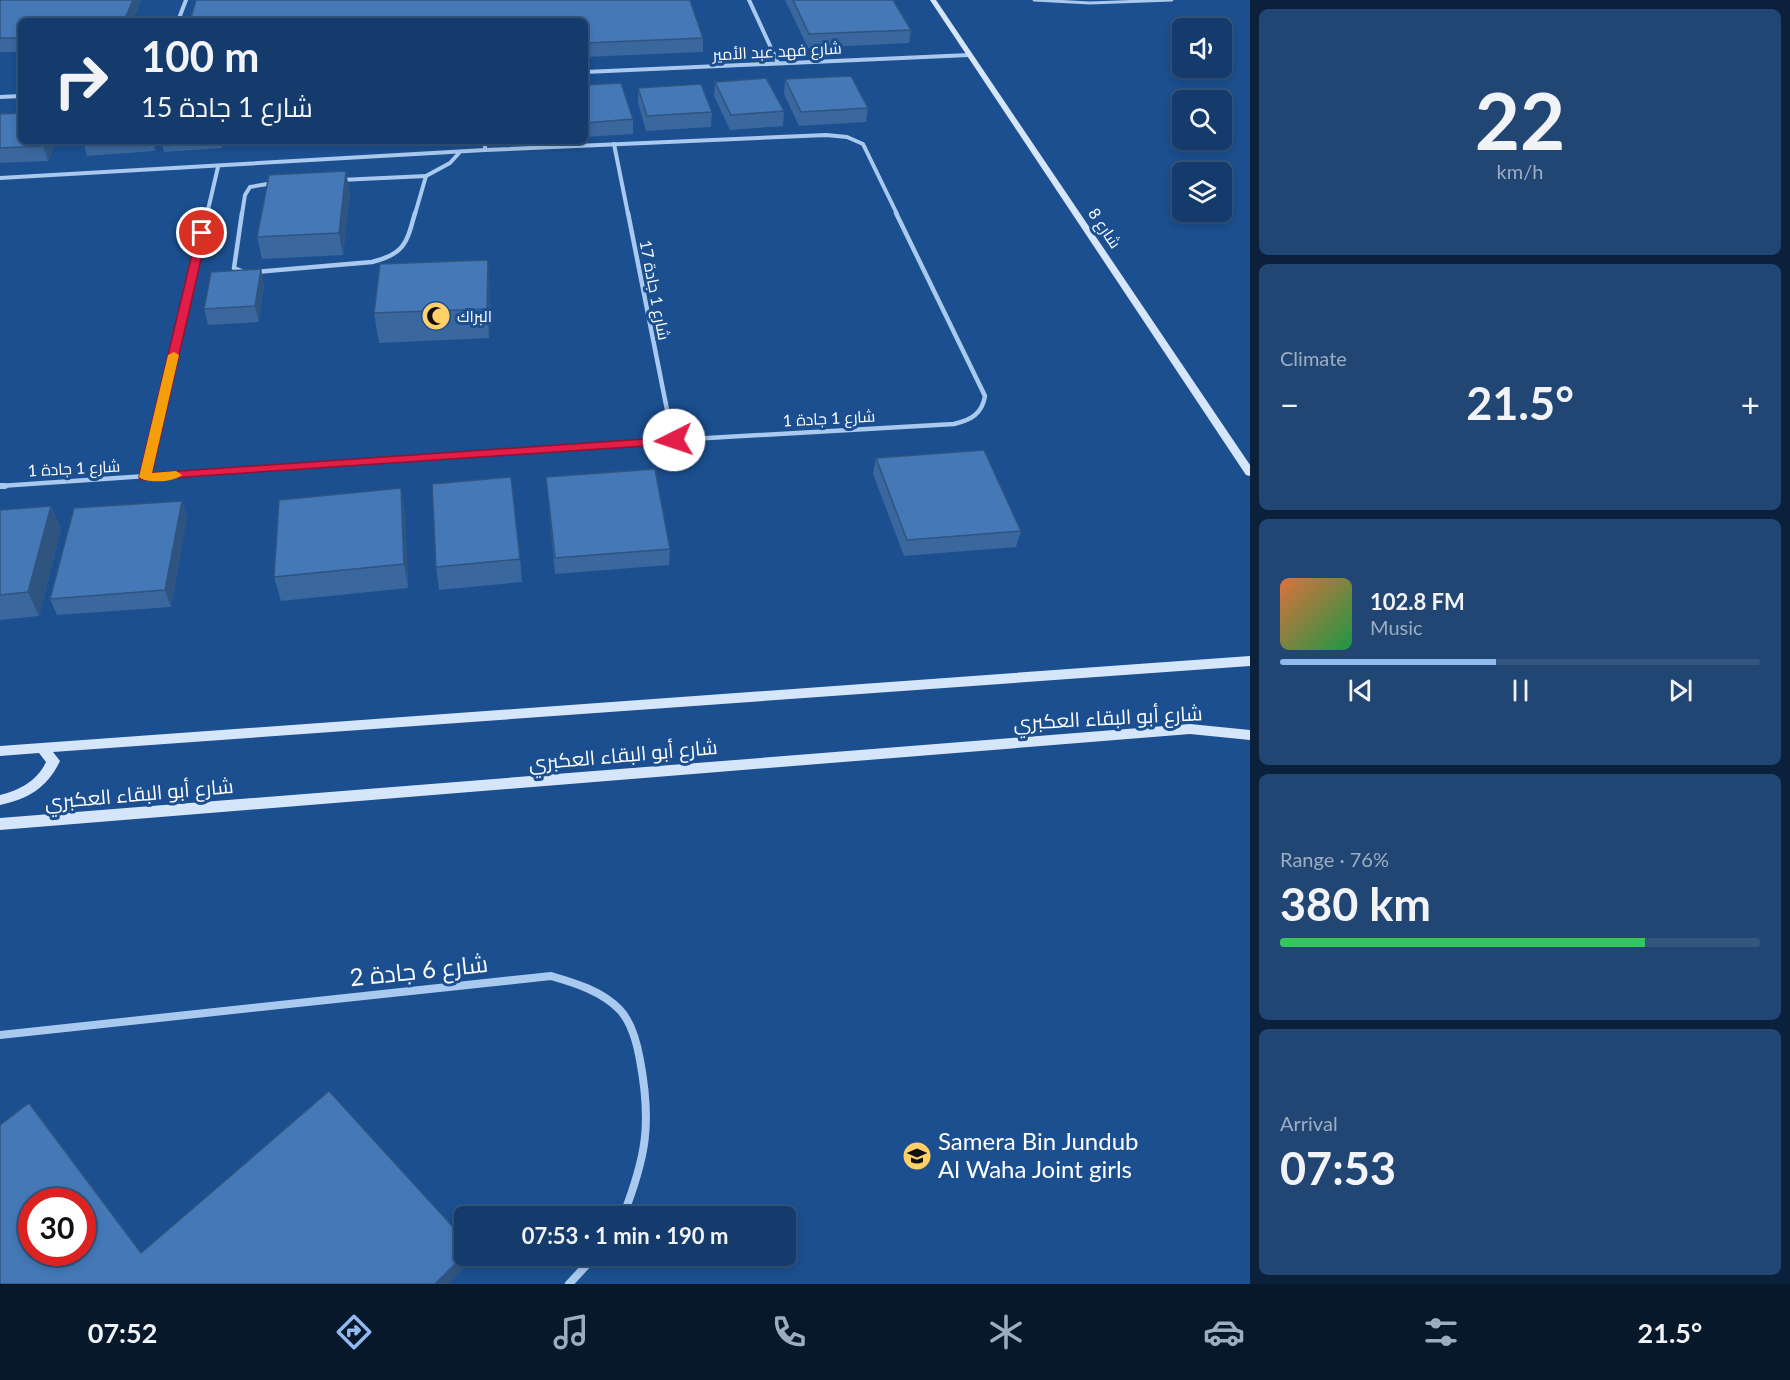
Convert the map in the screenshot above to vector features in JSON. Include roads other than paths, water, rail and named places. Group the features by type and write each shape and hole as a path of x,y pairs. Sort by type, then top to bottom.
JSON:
{"main road":[{"name":"شارع 8","path":"933,0 1250,473"},
{"path":"0,751 1250,661"},
{"name":"شارع أبو البقاء العكبري","path":"0,824 1190,729 1250,735"},
{"path":"0,800 18,796 47,776 53,761 42,748"}],"street":[{"path":"179,18 186,0"},
{"path":"749,0 778,63"},
{"name":"شارع فهد عبد الأمير","path":"588,72 969,55"},
{"path":"0,97 18,96"},
{"name":"شارع 1 جادة 1","path":"0,178 485,150 826,135 847,137 863,144 985,396 984,405 979,414 954,424 674,440 0,486"},
{"path":"485,144 485,150"},
{"name":"شارع 1 جادة 17","path":"614,144 674,440"},
{"path":"335,180 426,176 450,162 459,153"},
{"path":"145,477 218,167"},
{"path":"279,183 250,187 244,195 234,268 242,272 372,262 387,258 406,244 426,176"},
{"name":"شارع 6 جادة 2","path":"0,1035 551,976 599,994 621,1011 635,1036 648,1094 647,1143 640,1173 627,1206"},
{"path":"569,1284 586,1266"}],"lane":[{"path":"1034,0 1057,3 1172,0"}],"place":[{"name":"البراك","path":"436,316"},
{"name":"Samera Bin Jundub Al Waha Joint girls","path":"917,1156"}]}
